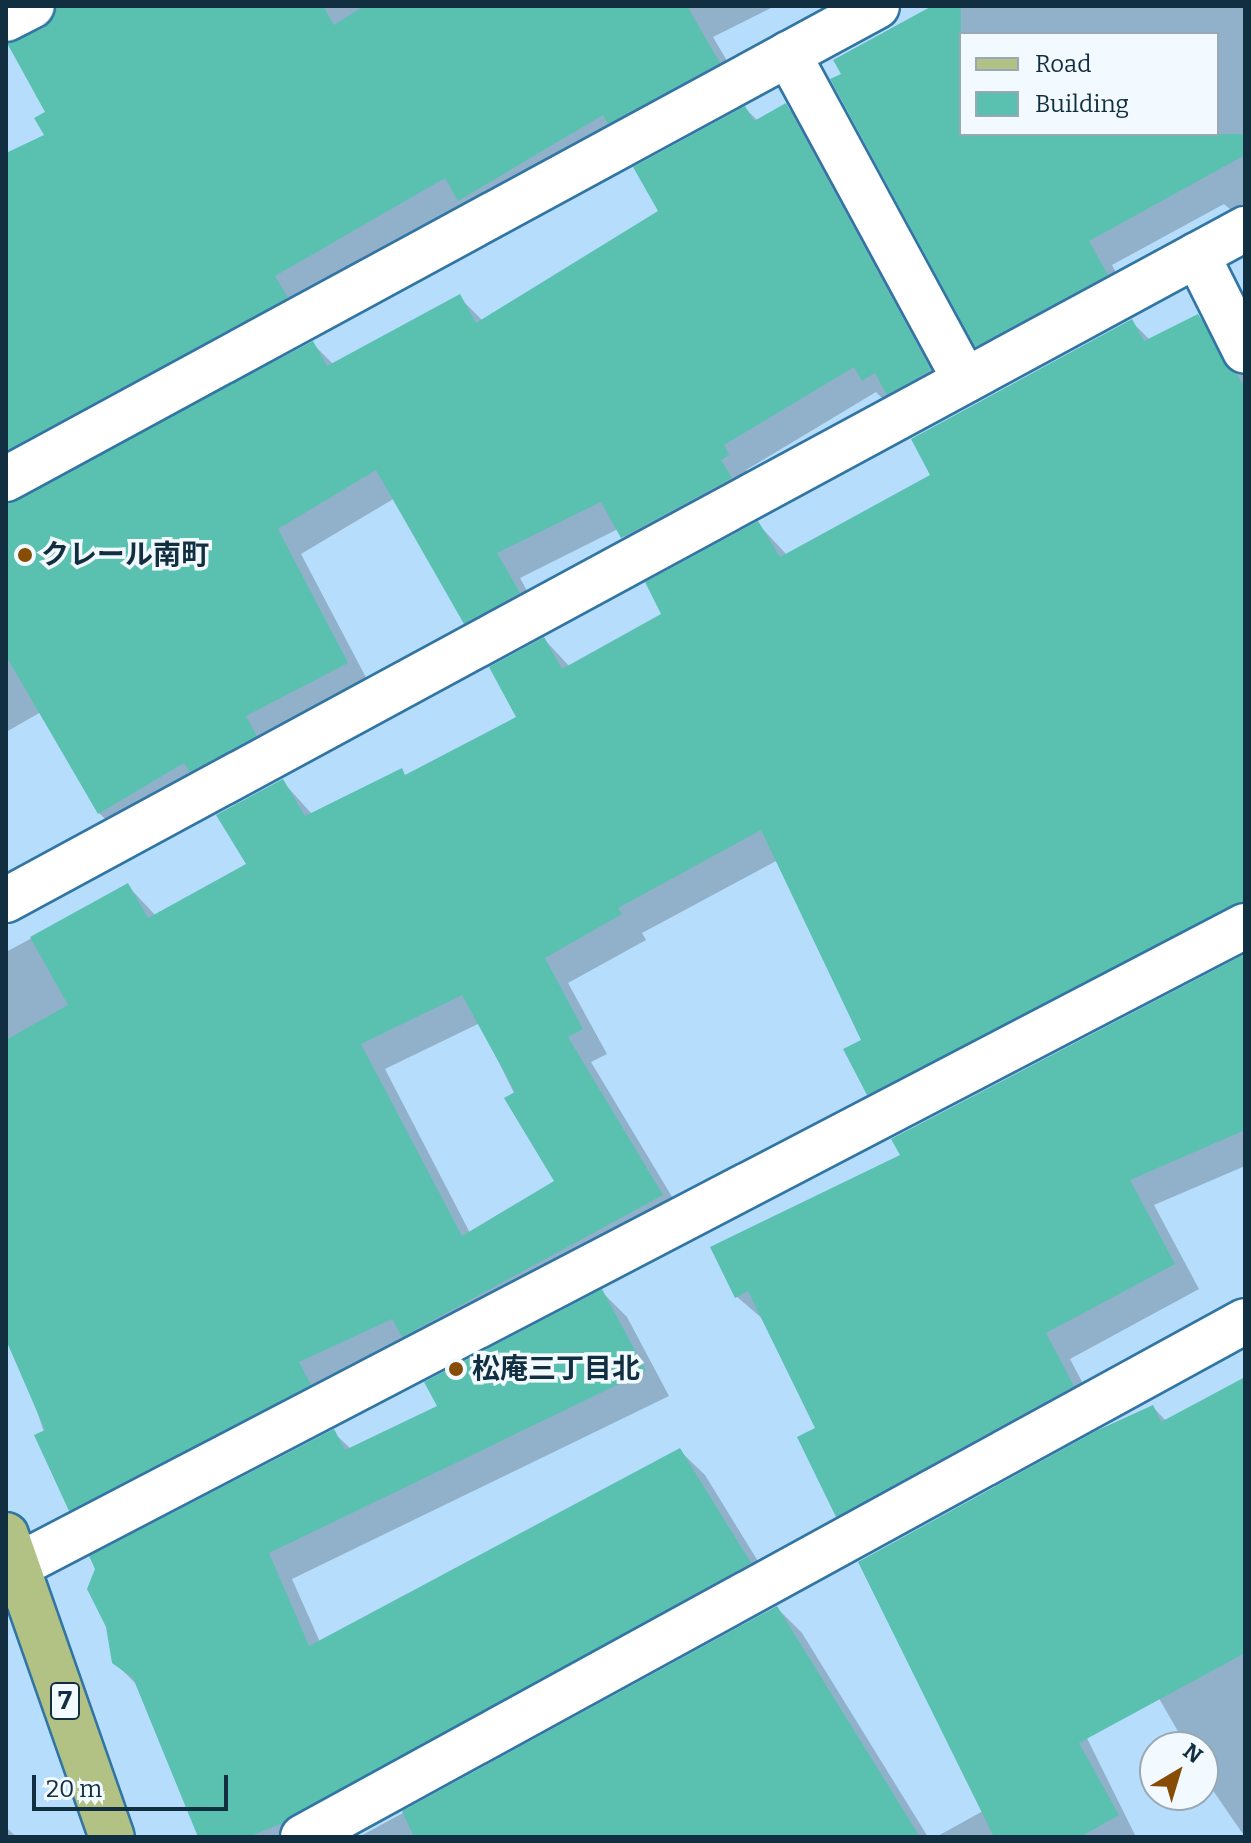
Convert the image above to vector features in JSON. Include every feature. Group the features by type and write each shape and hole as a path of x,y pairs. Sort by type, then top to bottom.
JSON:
{"main road":[{"name":"7","path":"12,1550 112,1837"}],"street":[{"path":"6,19 32,6"},
{"path":"6,479 877,6"},
{"path":"788,54 965,380"},
{"path":"6,900 1245,229"},
{"path":"1197,255 1245,351"},
{"path":"12,1550 1245,926"},
{"path":"303,1837 1245,1321"}],"building":[{"path":"57,6 323,6 334,25 364,6 687,6 720,63 608,124 603,115 458,201 445,178 275,276 288,298 6,451 6,153 44,135 34,118 45,112 7,43 44,28"},
{"path":"932,6 961,6 959,136 1245,134 1245,155 1089,241 1108,275 975,347 830,79 841,74 833,60"},
{"path":"786,103 931,370 887,395 875,373 862,381 854,367 724,445 729,455 721,460 732,478 621,538 601,502 497,553 520,593 464,624 376,470 278,529 348,663 246,716 257,736 190,772 184,763 98,814 6,656 6,504 313,341 327,366 460,294 476,323 658,211 633,167 745,106 754,121"},
{"path":"1198,314 1245,387 1245,901 867,1095 843,1049 861,1040 761,830 618,908 622,914 545,958 583,1029 568,1037 663,1195 402,1337 392,1319 299,1362 311,1385 69,1511 34,1435 45,1430 6,1340 6,1040 68,1005 30,937 128,883 148,918 246,864 216,815 283,779 305,816 402,768 405,775 516,717 489,667 544,637 562,669 661,614 645,582 758,521 780,557 930,475 911,439 1132,319 1144,341","holes":["462,995 515,1092 504,1098 554,1181 462,1236 361,1044"]},
{"path":"1245,954 1245,1130 1130,1180 1175,1264 1046,1333 1074,1386 836,1517 797,1437 815,1428 748,1291 735,1298 710,1247 900,1155 891,1139"},
{"path":"602,1289 646,1371 269,1553 309,1646 680,1448 751,1563 283,1823 248,1837 198,1837 133,1678 112,1663 106,1627 87,1589 95,1569 89,1556 334,1429 345,1450 437,1406 424,1382"},
{"path":"1245,1377 1245,1653 1079,1743 1119,1815 1080,1837 994,1837 858,1562 1098,1430 1153,1405 1161,1422"},
{"path":"777,1606 920,1837 414,1837 402,1811"}],"place":[{"name":"クレール南町","path":"25,555"},
{"name":"松庵三丁目北","path":"456,1369"}]}
